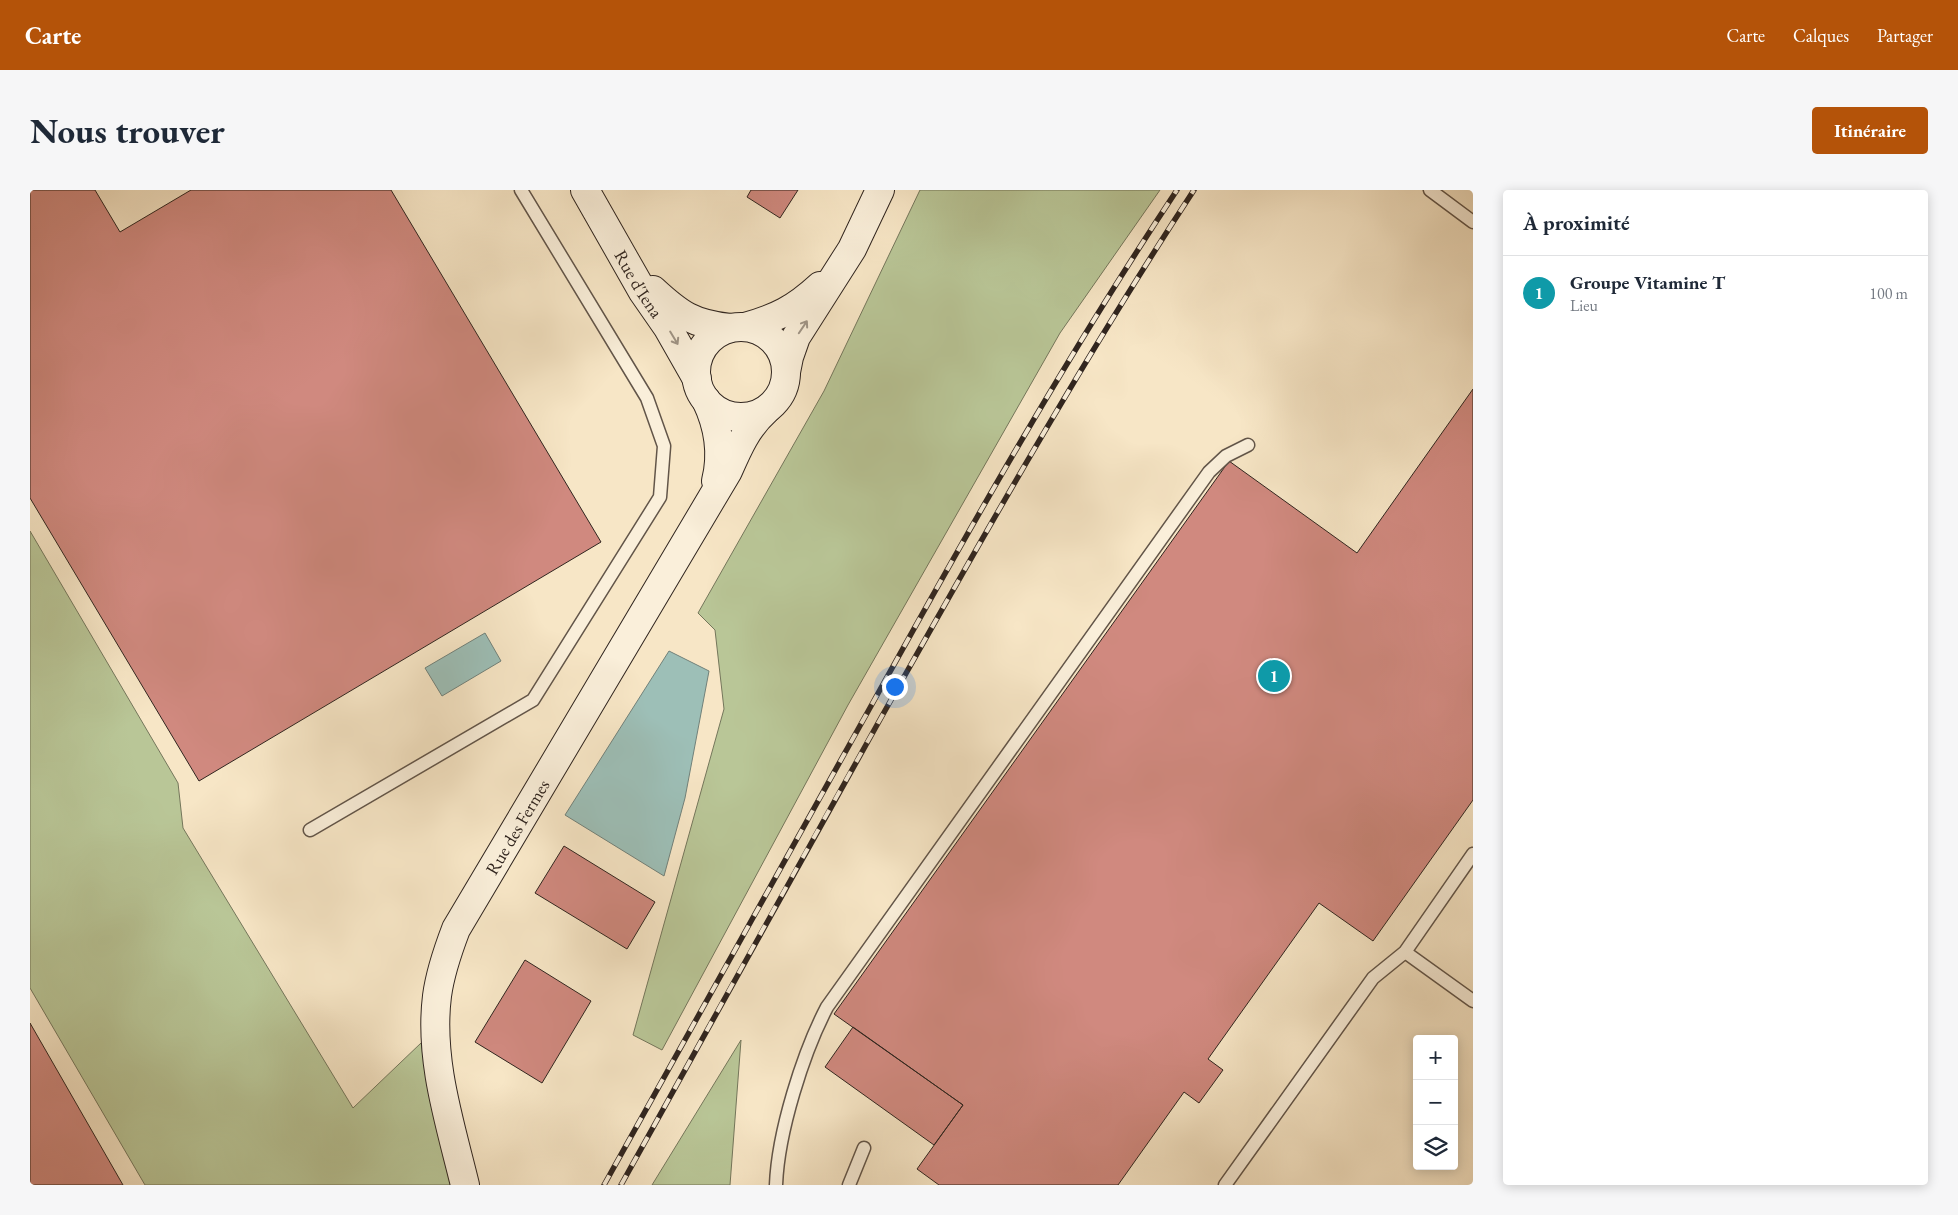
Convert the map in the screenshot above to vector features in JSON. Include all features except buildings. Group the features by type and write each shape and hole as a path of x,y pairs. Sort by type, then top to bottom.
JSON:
{"street":[{"path":"585,190 622,252"},
{"path":"840,266 790,311 774,319 738,328 710,339 702,350 696,364 701,390 716,410 730,416 745,417 766,410 781,394 789,357 796,337 840,266 861,232 880,190"},
{"name":"Rue d'Iena","path":"622,252 653,289 681,314 699,323 738,328"},
{"name":"Rue d'Iena","path":"622,252 643,292 668,328 701,390"},
{"path":"738,328 759,331 771,339 781,351 786,372"},
{"name":"Rue des Fermes","path":"701,390 716,423 718,438 717,475 711,500"},
{"name":"Rue des Fermes","path":"465,1185 444,1097 436,1052 437,994 450,944 466,911 728,471 741,441 756,419 766,410"}],"lane":[{"path":"310,830 533,700 660,497 664,446 647,398 522,190"},
{"path":"1430,190 1473,222"},
{"path":"776,1185 785,1125 807,1052 827,1007 1209,472 1226,456 1248,445"},
{"path":"1225,1185 1373,978 1405,952 1473,854"},
{"path":"1405,952 1473,1001"},
{"path":"849,1185 864,1148"}],"green space":[{"path":"920,190 1160,190 1060,333 848,705 662,1050 633,1035 724,709 715,630 698,613 824,391"},
{"path":"30,531 178,783 183,828 353,1108 421,1043 451,1185 145,1185 30,988"},
{"path":"741,1040 730,1185 652,1185"}],"water":[{"path":"485,633 501,661 442,696 425,668"},
{"path":"669,651 709,671 685,798 664,876 565,815"}],"railway":[{"path":"604,1185 981,510 1096,316 1177,190"},
{"path":"621,1185 995,516 1112,319 1194,190"}],"place":[{"name":"Groupe Vitamine T","path":"1274,676"}]}
